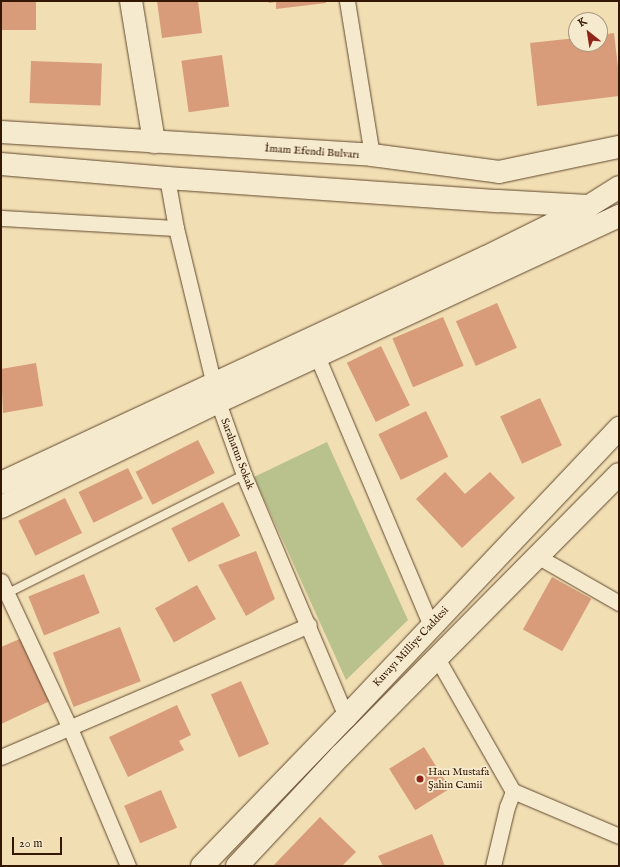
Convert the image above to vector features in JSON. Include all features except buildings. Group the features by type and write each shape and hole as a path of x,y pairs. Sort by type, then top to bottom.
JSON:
{"main road":[{"path":"131,1 154,142"},
{"name":"İmam Efendi Bulvarı","path":"1,132 372,155 499,172 619,147"},
{"path":"1,164 167,178 619,208"},
{"path":"1,507 215,393 589,206 619,187"},
{"path":"1,483 215,393 317,356 619,216"},
{"name":"Kuvayı Milliye Caddesi","path":"202,866 346,717 619,428"},
{"path":"237,866 342,755 619,474"}],"street":[{"path":"347,1 372,155"},
{"name":"Sarahatun Sokak","path":"167,178 176,228 215,393 244,475 309,625 346,717"},
{"path":"1,218 176,228"},
{"path":"317,356 431,626"},
{"path":"537,556 619,603"},
{"path":"3,588 70,728 128,866"},
{"path":"1,757 309,625"},
{"path":"437,658 513,791 619,836"},
{"path":"493,866 507,807 513,791"}],"lane":[{"path":"3,588 244,475"}],"green space":[{"path":"327,442 408,620 346,680 254,477"}],"place":[{"name":"Hacı Mustafa Şahin Camii","path":"420,779"}]}
